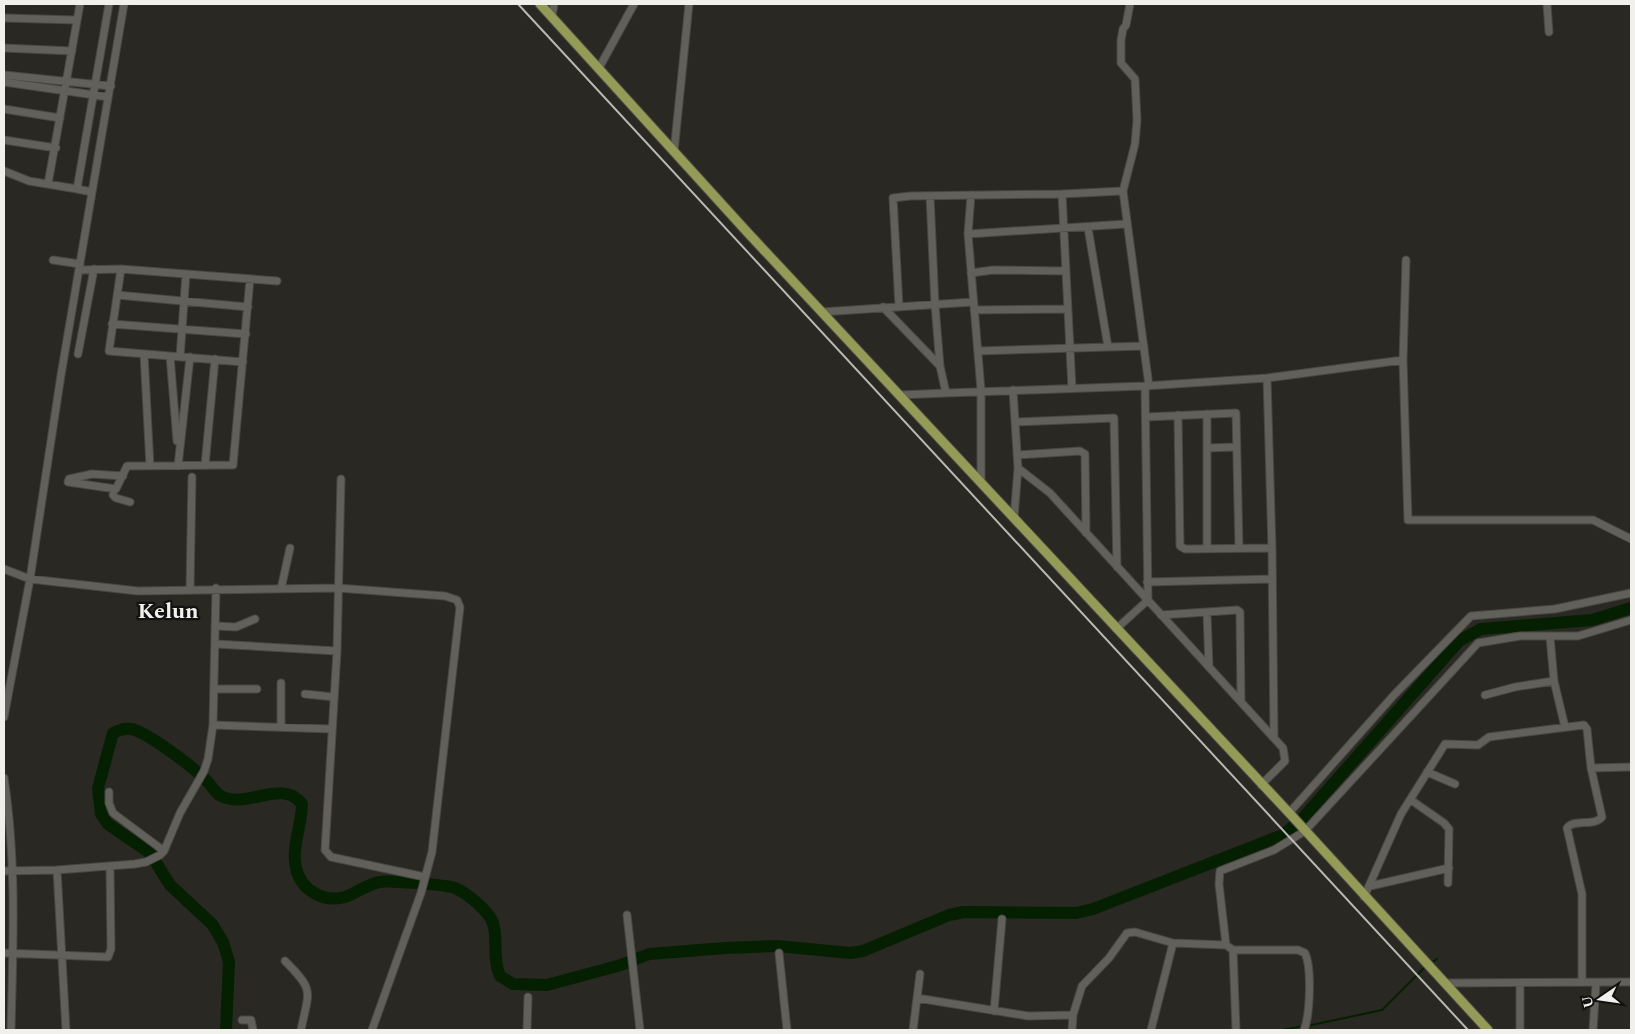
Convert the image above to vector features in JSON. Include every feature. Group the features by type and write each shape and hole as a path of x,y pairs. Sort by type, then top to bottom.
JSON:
{"main road":[{"path":"540,4 821,312 981,481 1116,629 1304,829 1423,962 1488,1030"}],"street":[{"path":"48,184 56,148 80,4"},
{"path":"74,189 95,95 109,4"},
{"path":"4,717 30,579 61,375 124,4"},
{"path":"552,16 554,4"},
{"path":"599,68 634,4"},
{"path":"674,152 688,4"},
{"path":"1130,4 1129,17 1123,29 1121,40 1121,63 1135,79 1137,120 1135,144 1123,191 1144,346 1147,386 1148,600"},
{"path":"1547,4 1549,32"},
{"path":"4,18 76,20"},
{"path":"4,48 72,51"},
{"path":"4,76 111,86"},
{"path":"4,82 108,97"},
{"path":"4,109 60,118"},
{"path":"4,140 56,148"},
{"path":"4,171 29,181 92,192"},
{"path":"899,306 893,198 1123,191"},
{"path":"1062,194 1072,388"},
{"path":"971,195 968,234 981,390 981,481"},
{"path":"930,196 935,305 940,366 946,392"},
{"path":"968,234 1065,230 1126,224"},
{"path":"1088,228 1108,347"},
{"path":"52,260 94,269 121,269 277,281"},
{"path":"1406,260 1403,360 1408,520 1593,520 1609,526 1631,539"},
{"path":"78,354 94,269"},
{"path":"121,269 108,349 115,353 180,356 243,362"},
{"path":"971,273 993,270 1066,271"},
{"path":"180,356 186,274"},
{"path":"122,476 92,474 67,481 114,489 118,488 127,466 231,466 233,464 250,279"},
{"path":"117,295 248,307"},
{"path":"821,312 935,305 1068,309"},
{"path":"882,307 940,366"},
{"path":"112,324 246,334"},
{"path":"978,351 1144,346"},
{"path":"144,354 150,466"},
{"path":"170,356 178,466"},
{"path":"178,456 190,357"},
{"path":"205,465 215,359"},
{"path":"898,395 981,390 1147,386 1266,378 1403,360"},
{"path":"1266,378 1272,548 1274,738"},
{"path":"1013,390 1018,468 1014,518"},
{"path":"1146,417 1235,412 1239,548"},
{"path":"1207,414 1207,548"},
{"path":"1178,416 1180,546 1185,549 1272,548"},
{"path":"1015,422 1114,418 1117,567"},
{"path":"1207,448 1236,447"},
{"path":"1017,455 1080,452 1085,454 1086,533"},
{"path":"1018,468 1041,485 1283,748 1286,757 1284,763 1261,785"},
{"path":"190,589 192,477"},
{"path":"341,479 337,651 326,853 331,857 424,878"},
{"path":"114,489 113,494 116,498 130,502"},
{"path":"282,589 290,548"},
{"path":"4,569 30,579 130,590 338,588 455,598 460,605 432,852 421,892 372,1030"},
{"path":"1147,582 1272,579"},
{"path":"4,871 110,867 146,862 162,853 180,813 204,771 210,752 213,724 216,588"},
{"path":"1290,814 1394,695 1470,616 1556,610 1631,593"},
{"path":"1116,629 1148,600"},
{"path":"1161,615 1237,610 1240,612 1241,702"},
{"path":"1207,613 1209,667"},
{"path":"215,626 236,627 255,620"},
{"path":"1226,945 1219,884 1220,871 1274,850 1304,829 1475,645 1484,641 1511,636 1566,637 1590,634 1631,620"},
{"path":"1550,637 1554,681 1565,727"},
{"path":"215,644 337,651"},
{"path":"1485,695 1515,687 1554,681"},
{"path":"281,683 281,727"},
{"path":"214,689 257,689"},
{"path":"305,694 334,697"},
{"path":"213,724 332,729"},
{"path":"1364,896 1401,814 1443,746 1448,742 1478,744 1489,737 1584,725 1587,729 1591,768 1602,819 1594,822 1571,824 1567,828 1582,894 1582,982"},
{"path":"1591,768 1631,767"},
{"path":"1427,772 1455,784"},
{"path":"4,778 10,822 13,871 11,1030"},
{"path":"109,792 109,803 113,812 162,853"},
{"path":"1411,800 1450,829 1448,883"},
{"path":"4,953 104,958 111,954 110,867"},
{"path":"1370,886 1449,868"},
{"path":"57,870 66,1030"},
{"path":"628,915 640,1030"},
{"path":"994,1011 1002,919"},
{"path":"1072,1030 1073,1015 1082,986 1109,958 1127,933 1135,932 1173,943 1226,945 1233,950 1298,950 1305,954 1309,966 1305,1027"},
{"path":"1151,1030 1173,943"},
{"path":"1233,950 1236,1030"},
{"path":"779,953 787,1030"},
{"path":"285,961 304,980 308,988 301,1030"},
{"path":"913,1030 920,974"},
{"path":"1445,983 1631,982"},
{"path":"1520,983 1520,1030"},
{"path":"1593,1030 1596,983"},
{"path":"527,1030 528,997"},
{"path":"917,998 1028,1016 1073,1015"},
{"path":"242,1020 251,1020 252,1030"}],"waterway":[{"path":"226,1030 229,962 223,942 212,924 170,885 150,853 108,824 101,814 98,788 113,733 119,730 131,729 147,736 200,774 219,795 229,799 284,793 294,797 302,804 295,852 296,868 303,883 314,893 329,898 345,897 380,882 405,882 455,888 465,893 490,917 495,930 496,961 500,976 513,984 547,985 621,965 649,954 777,946 851,953 863,951 949,915 964,912 1076,913 1093,909 1283,835 1303,818 1459,641 1481,629 1592,620 1631,608"},
{"path":"1431,963 1437,959"},
{"path":"1307,1026 1382,1010 1425,967"},
{"path":"1282,1030 1303,1026"}],"railway":[{"path":"518,4 1468,1030"}],"district":[{"name":"Kelun","path":"168,611"}]}
